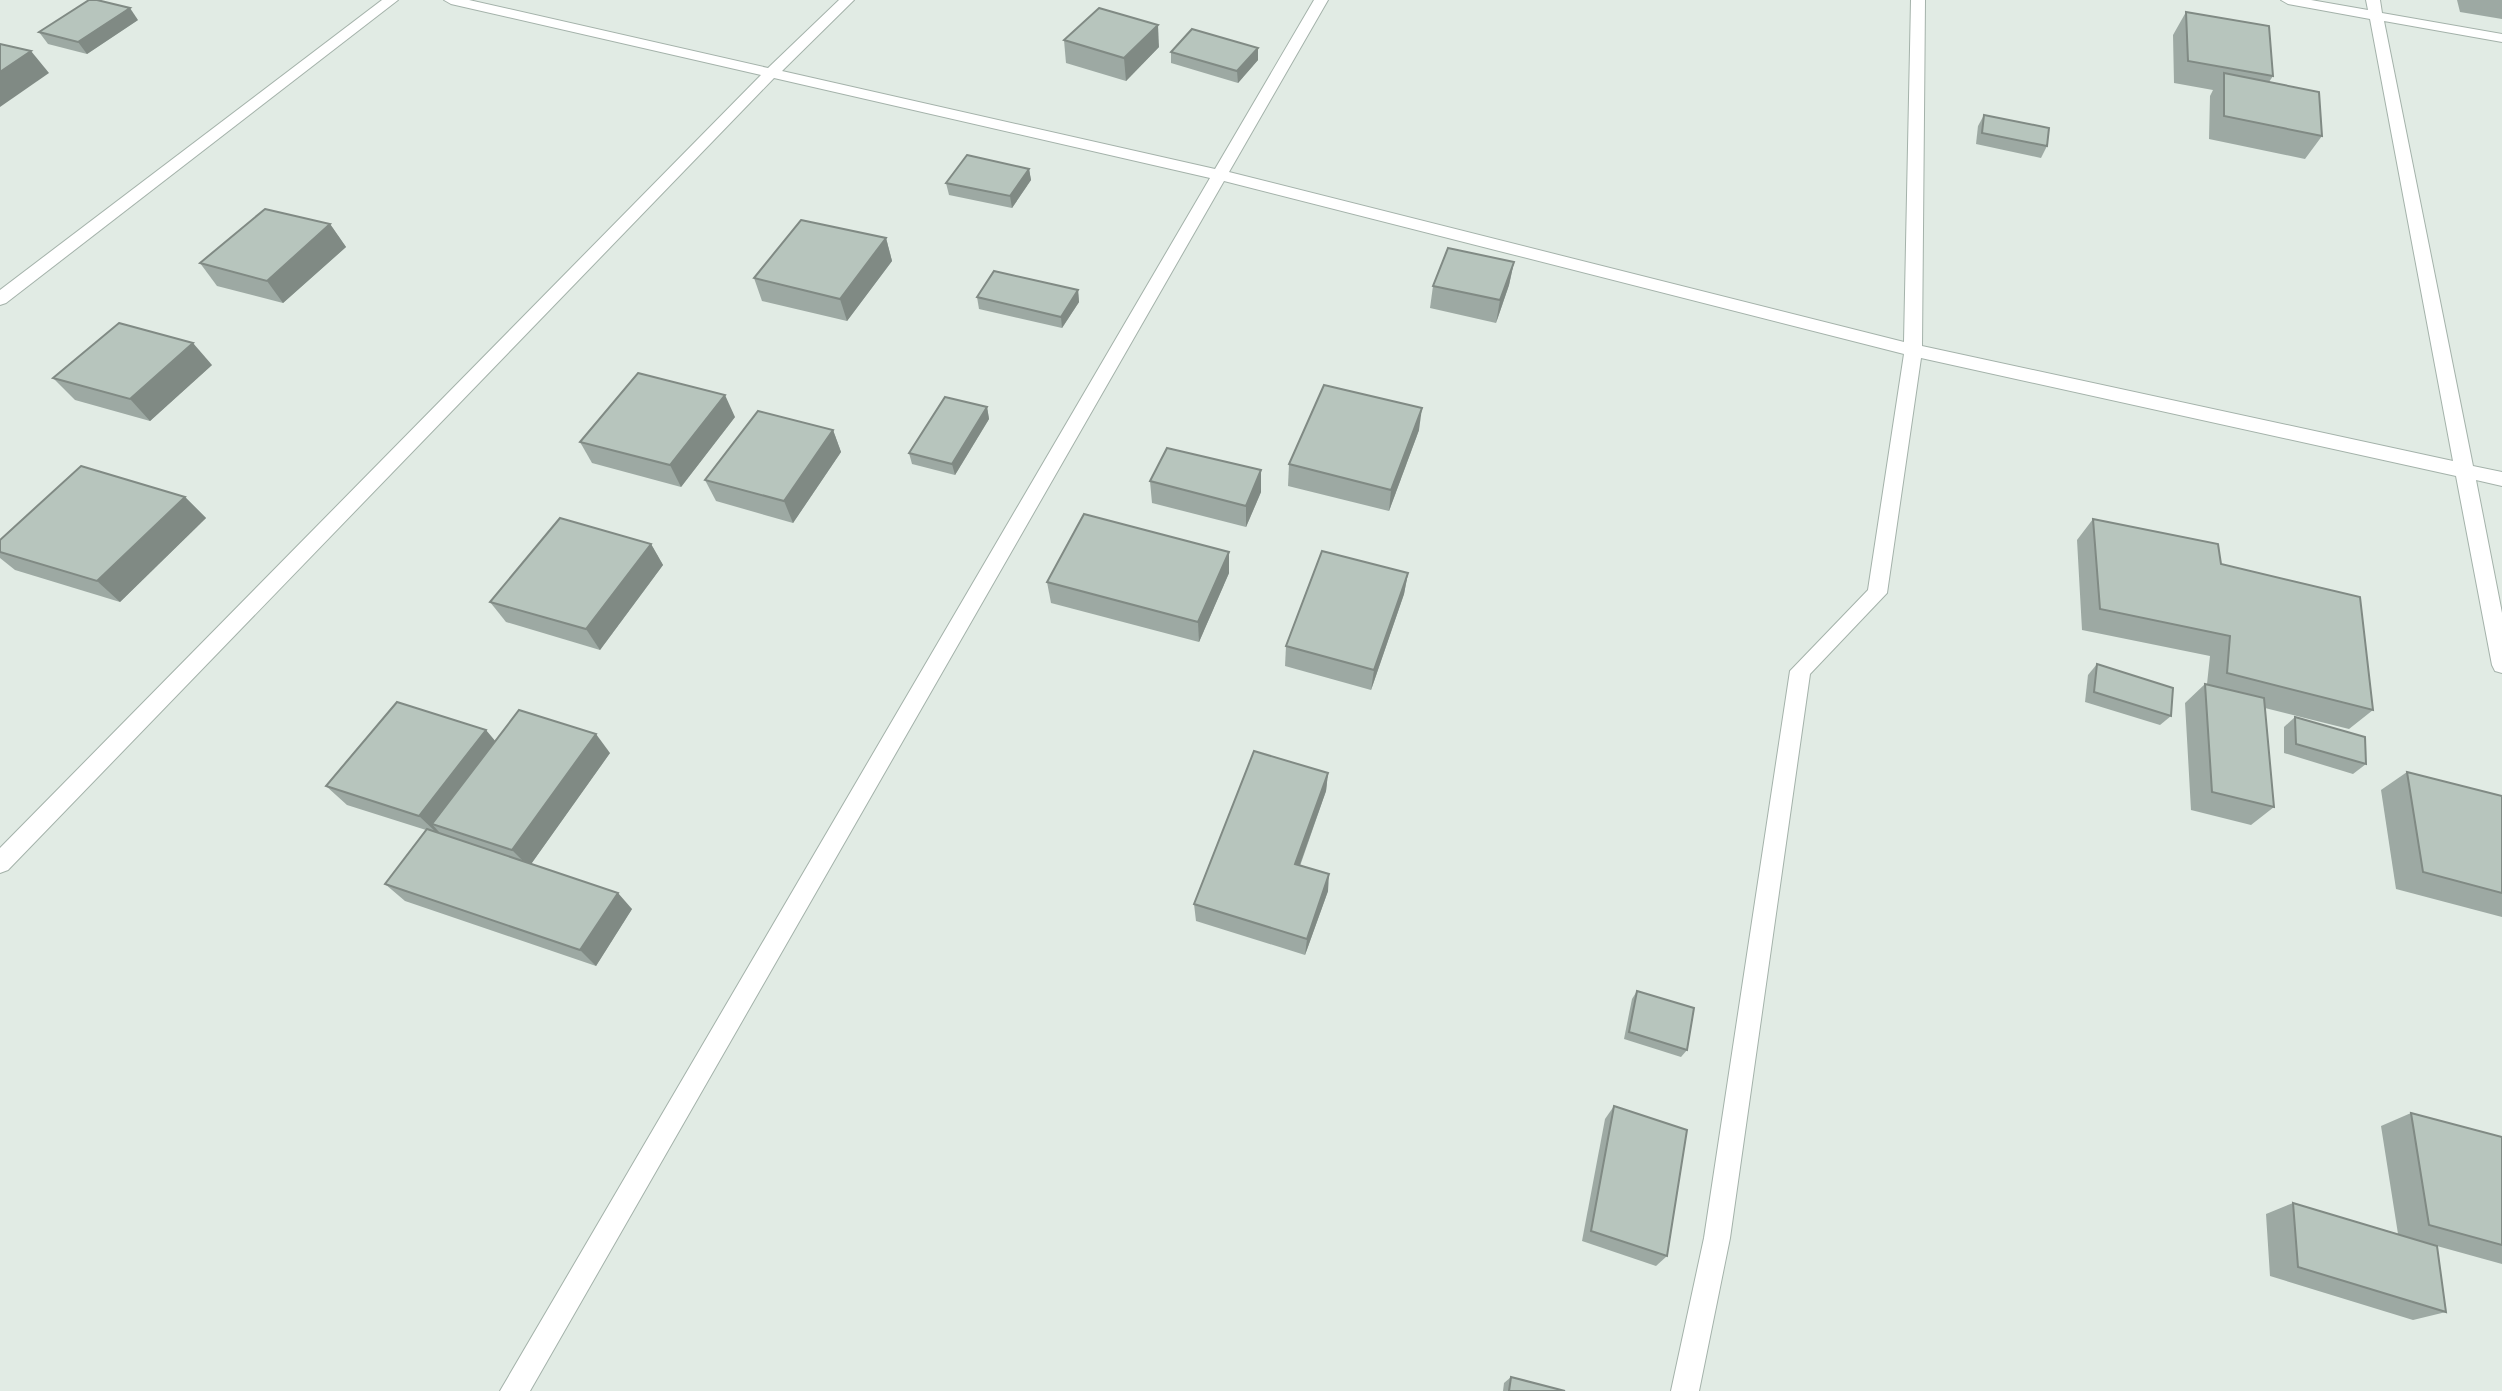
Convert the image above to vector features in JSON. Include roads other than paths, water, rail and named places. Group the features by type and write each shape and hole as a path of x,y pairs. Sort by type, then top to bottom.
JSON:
{"street":[{"path":"0,299 391,0"},
{"path":"451,0 1220,175 1913,350 2502,479"},
{"path":"0,863 770,74 847,0"},
{"path":"514,1391 1321,0"},
{"path":"1685,1391 1717,1238 1800,671 1877,593 1913,350 1918,0"},
{"path":"2288,0 2373,8 2502,38"},
{"path":"2373,8 2502,666"}]}
